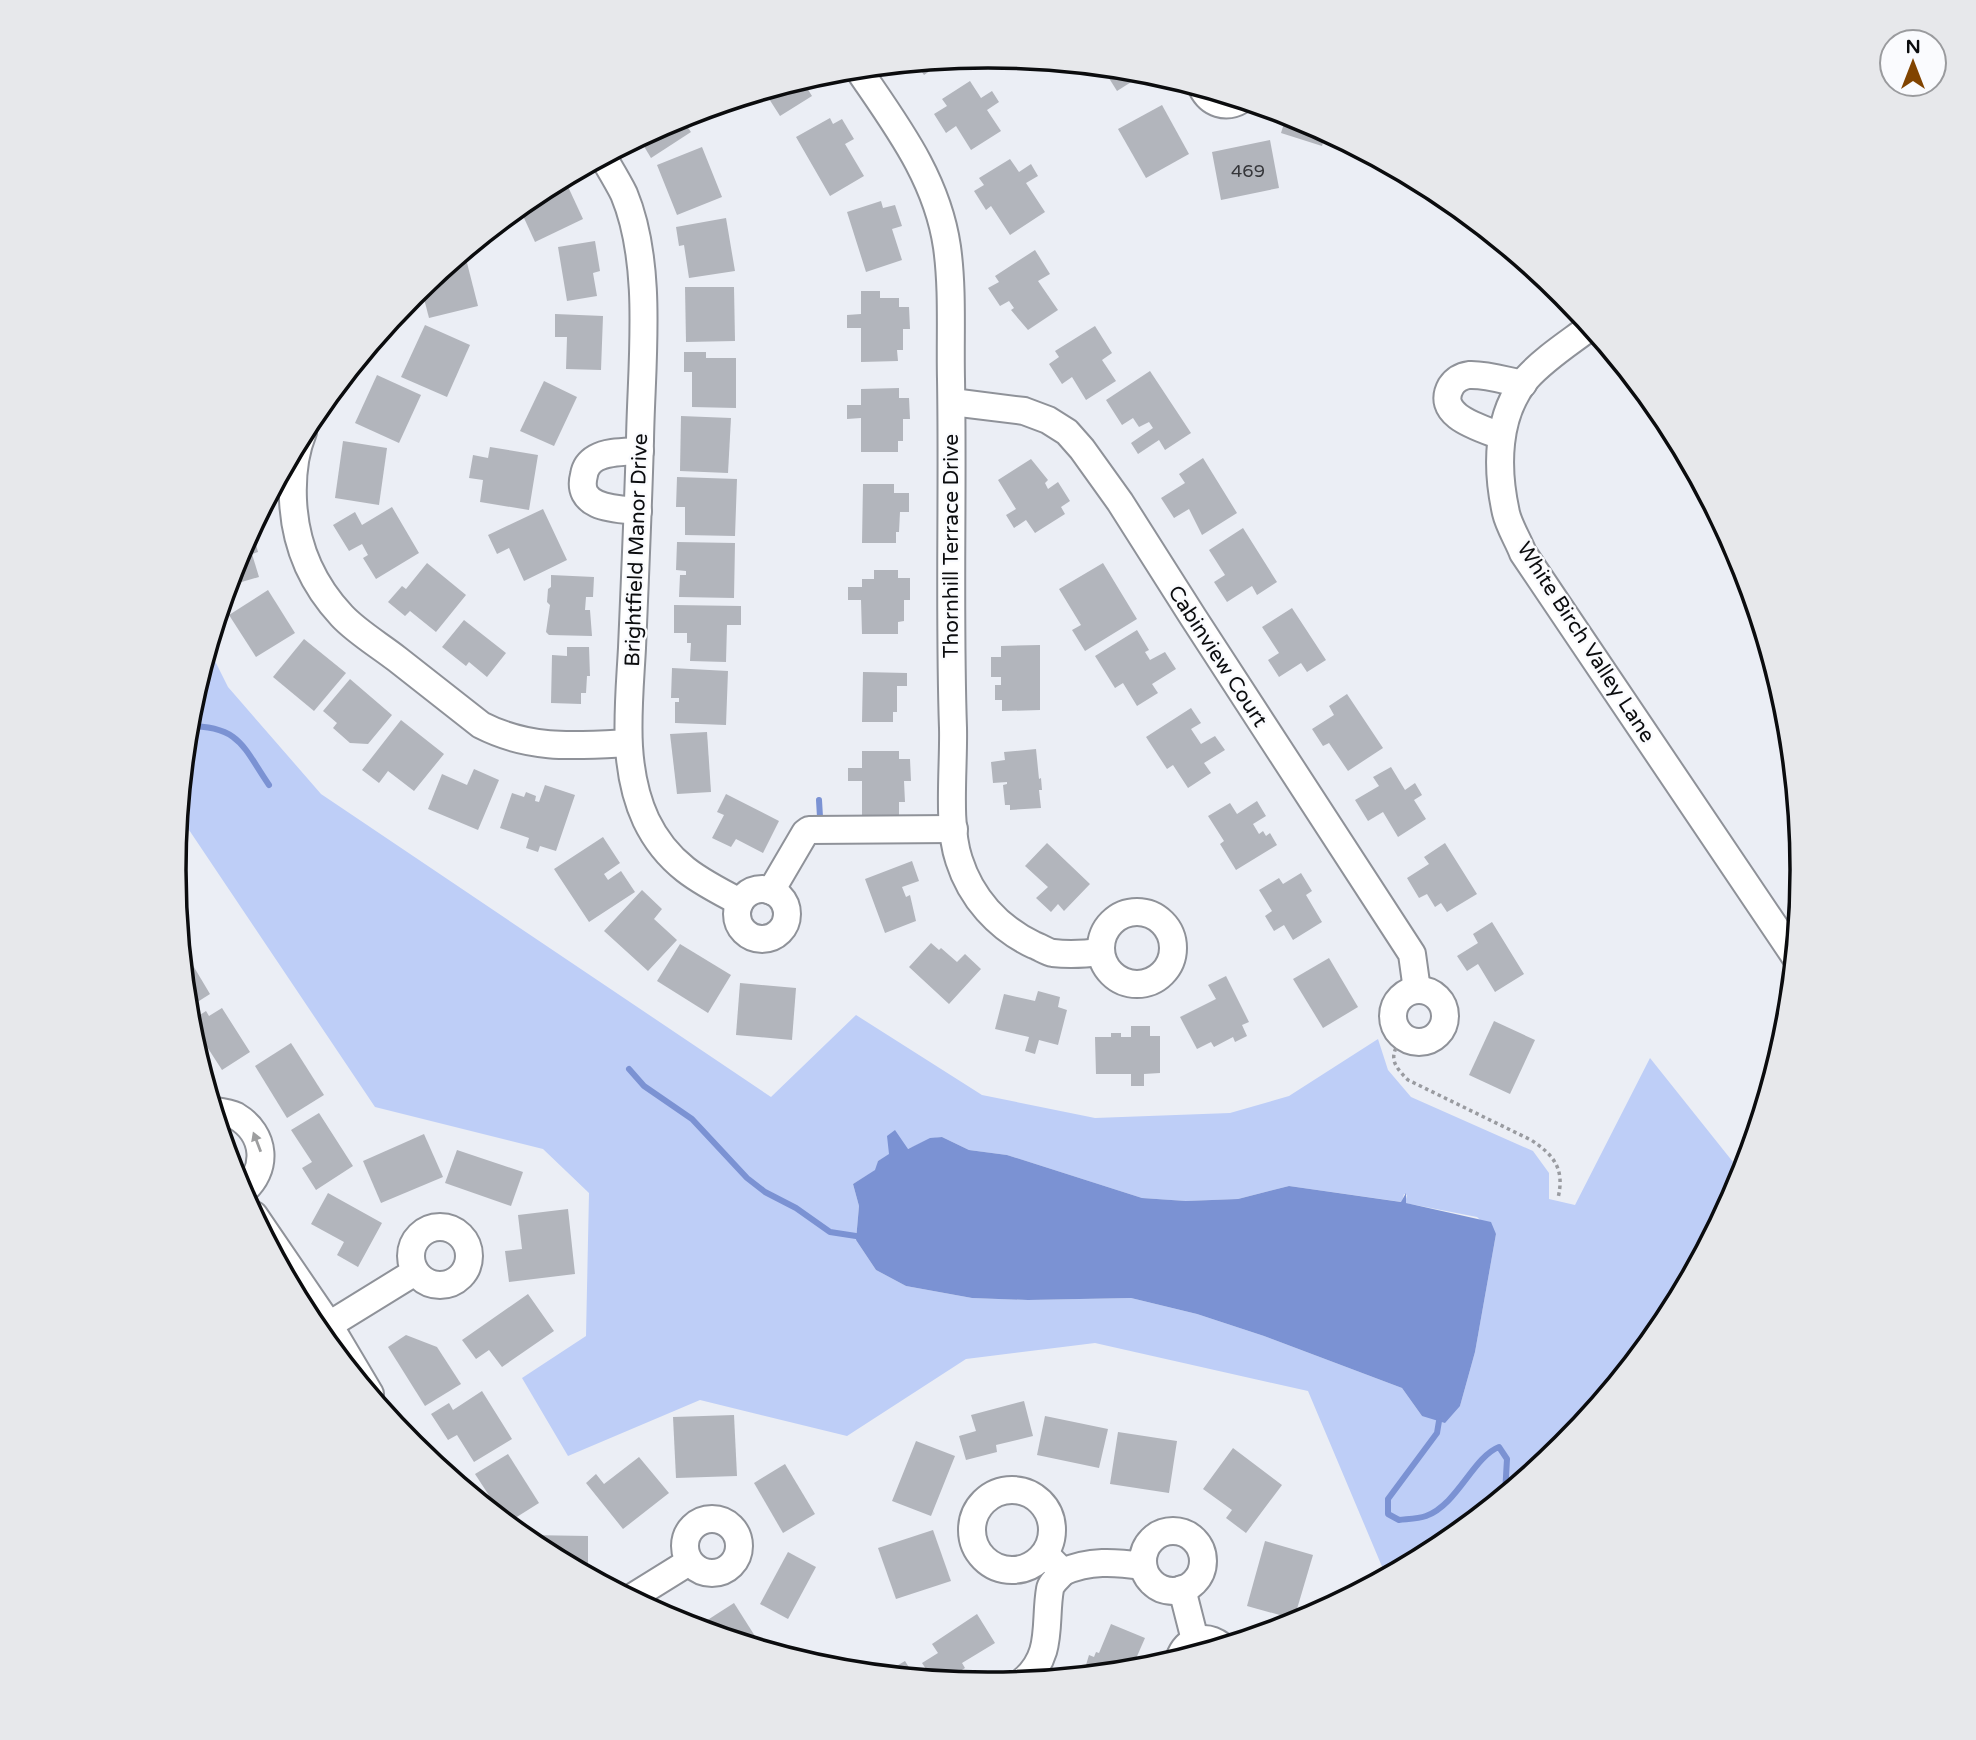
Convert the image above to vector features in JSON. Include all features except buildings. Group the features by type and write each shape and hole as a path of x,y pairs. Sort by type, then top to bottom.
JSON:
{"street":[{"name":"Thornhill Terrace Drive","path":"864,78 913,150 929,182 939,209 947,247 952,402 951,667 954,829 958,858 968,882 987,911 1014,935 1051,953 1101,953"},
{"name":"Brightfield Manor Drive","path":"607,165 624,195 635,232 643,283 640,451 628,743 635,792 647,822 676,862 695,879 740,902"},
{"name":"White Birch Valley Lane","path":"1583,332 1554,354 1523,384 1510,404 1501,436 1500,474 1507,515 1523,553 1786,943"},
{"path":"1501,436 1453,413 1448,398 1450,387 1456,381 1471,375 1523,384"},
{"name":"Cabinview Court","path":"952,402 1024,411 1048,420 1067,432 1083,449 1121,502 1412,954 1417,990"},
{"path":"638,511 596,505 589,499 582,481 584,471 597,457 640,451"},
{"path":"293,470 294,518 303,554 321,589 343,617 481,725 502,736 557,747 628,743"},
{"path":"771,891 809,830 954,829"},
{"path":"764,889 771,891 784,902 787,919 783,927 770,938 753,938 740,927 737,910 740,902 750,892 764,889"},
{"path":"1417,990 1433,995 1444,1009 1443,1026 1438,1033 1415,1042 1403,1036 1395,1027 1393,1011 1402,997 1417,990"},
{"path":"224,1113 234,1115 251,1128 261,1148 261,1164 249,1182"},
{"path":"329,1325 415,1272"},
{"path":"310,1298 333,1331"},
{"path":"1167,1532 1185,1534 1199,1547 1203,1565 1194,1582 1182,1589 1168,1591 1160,1588 1152,1583 1143,1566 1143,1557 1151,1541 1167,1532"},
{"path":"640,1592 690,1562"},
{"path":"1031,1670 1047,1644 1054,1563 1143,1566"},
{"path":"1182,1589 1188,1641 1210,1640"}],"path":[{"path":"1403,1036 1393,1050 1399,1071 1408,1080 1531,1140 1549,1152 1558,1167 1561,1184 1558,1198"}],"shaded area":[{"path":"215,660 228,687 321,794 771,1097 856,1015 982,1095 1095,1118 1230,1113 1289,1096 1378,1039 1388,1070 1411,1097 1533,1151 1549,1173 1549,1199 1575,1205 1650,1058 1733,1162 1707,1225 1682,1271 1655,1315 1591,1399 1517,1473 1433,1537 1382,1568 1308,1391 1095,1343 966,1359 847,1436 700,1400 568,1456 522,1378 586,1336 589,1193 543,1149 375,1107 188,828 193,765","holes":["942,1137 969,1150 1007,1155 1142,1198 1186,1201 1238,1199 1289,1186 1402,1202 1404,1194 1407,1195 1405,1203 1477,1217 1496,1234 1475,1352 1460,1406 1422,1416 1402,1388 1264,1336 1197,1314 1131,1298 972,1298 906,1286 876,1270 856,1240 859,1206 853,1184 876,1170 878,1161 933,1138"]},
{"path":"895,1130 908,1149 930,1138 942,1137 969,1150 1007,1155 1142,1198 1186,1201 1238,1199 1289,1186 1401,1202 1406,1193 1406,1203 1491,1222 1496,1234 1475,1352 1460,1406 1445,1423 1422,1416 1402,1388 1264,1336 1197,1314 1131,1298 972,1298 906,1286 876,1270 856,1240 859,1206 853,1184 875,1170 878,1161 889,1154 887,1136"}],"waterway":[{"path":"200,727 219,730 238,741 269,785"},
{"path":"819,800 820,817"},
{"path":"629,1069 644,1086 692,1119 747,1178 765,1192 796,1208 830,1232 856,1236"},
{"path":"1439,1421 1437,1433 1388,1499 1388,1514 1399,1520 1423,1517 1437,1510 1456,1492 1481,1460 1499,1447 1507,1459 1506,1482"}]}
